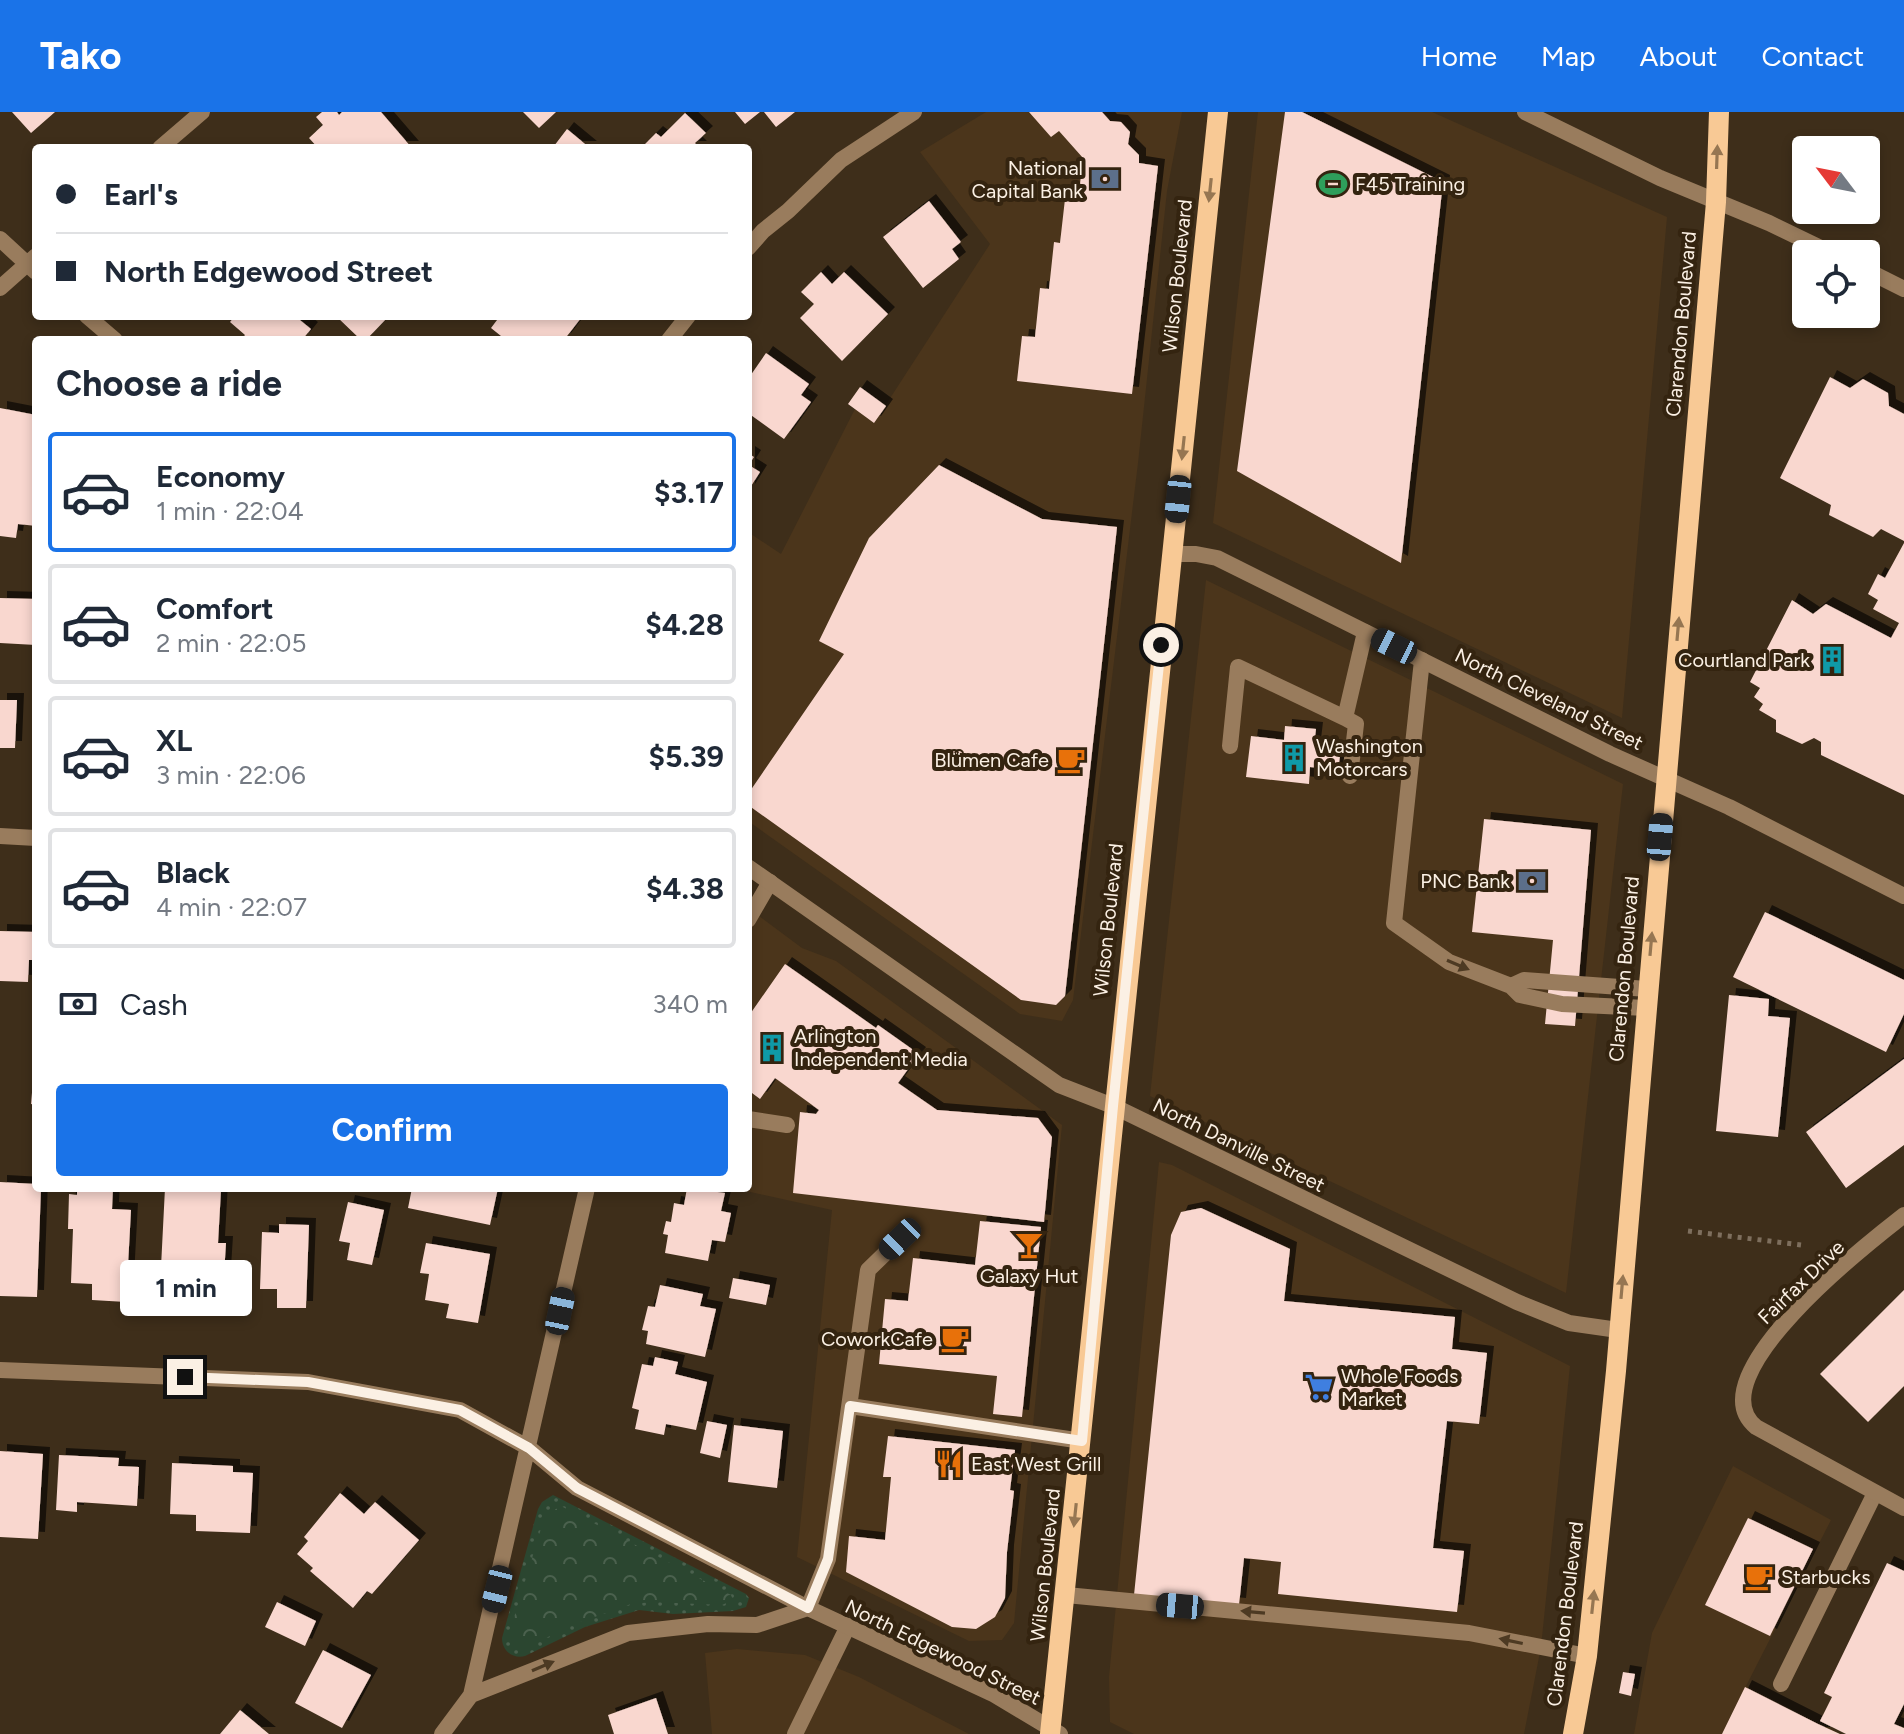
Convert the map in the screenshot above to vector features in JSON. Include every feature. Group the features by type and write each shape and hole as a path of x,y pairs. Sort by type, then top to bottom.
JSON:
{"main road":[{"name":"Wilson Boulevard","path":"1054,1732 1113,1106 1218,112"},
{"name":"Clarendon Boulevard","path":"1573,1734 1587,1656 1618,1330 1716,202 1719,112"}],"street":[{"path":"165,144 202,112"},
{"path":"752,243 841,160 914,112"},
{"path":"1525,112 1660,178 1804,240"},
{"path":"0,239 32,263"},
{"path":"0,288 32,265"},
{"path":"1880,277 1904,289"},
{"path":"92,320 110,336"},
{"path":"672,336 685,320"},
{"name":"North Cleveland Street","path":"1172,554 1217,558 1904,896"},
{"path":"1345,718 1365,632"},
{"path":"1422,660 1394,923 1449,962 1511,986 1520,995 1562,1004 1646,998"},
{"path":"1230,746 1238,667 1356,724 1350,776"},
{"path":"0,836 32,838"},
{"name":"North Danville Street","path":"752,870 1059,1085 1113,1106 1517,1302 1569,1323 1618,1330"},
{"path":"752,913 770,882"},
{"path":"752,1120 787,1125"},
{"path":"442,1734 471,1695 586,1192"},
{"name":"Fairfax Drive","path":"1875,1493 1756,1427 1745,1411 1744,1390 1750,1369 1778,1327 1904,1215"},
{"path":"471,1695 628,1633 708,1624 757,1625 808,1608 828,1559 868,1270 900,1239"},
{"name":"North Edgewood Street","path":"0,1370 308,1382 460,1410 529,1448 577,1488 808,1608 993,1694 1054,1732"},
{"path":"850,1406 1082,1441"},
{"path":"1781,1684 1875,1493 1904,1508"},
{"path":"1066,1595 1469,1633 1587,1656"},
{"path":"795,1734 848,1626"}],"path":[{"path":"1688,1231 1801,1245"}],"shaded area":[{"path":"986,112 1182,112 1167,191 1138,463 1073,1000 1062,1021 1020,1014 752,824 752,535 781,554 855,409 874,423 990,244 920,152"},
{"path":"1258,112 1432,112 1667,217 1622,718 1213,523"},
{"path":"1206,580 1623,784 1566,1293 1150,1096"},
{"path":"752,911 802,948 836,961 1062,1125 1014,1623 1002,1640 969,1641 797,1557 832,1210 751,1192"},
{"path":"1159,1162 1172,1165 1570,1366 1541,1647 1524,1734 1134,1734 1110,1722 1109,1677"},
{"path":"1733,1466 1831,1520 1746,1686 1840,1734 1634,1734 1652,1633"},
{"path":"737,1649 805,1655 859,1677 969,1734 712,1734 705,1653"}],"green space":[{"path":"553,1495 746,1594 749,1598 746,1607 733,1611 673,1614 639,1610 585,1627 525,1656 512,1655 504,1647 502,1638 538,1509"},
{"path":"561,1506 731,1595 733,1600 722,1605 631,1604 572,1625 523,1648 513,1644 509,1634 543,1522 546,1515"}],"building":[{"path":"12,112 55,112 31,133"},
{"path":"322,112 337,112 339,115 342,112 381,112 409,144 314,144 309,138 323,125 316,117"},
{"path":"523,112 556,112 539,128"},
{"path":"735,112 760,112 745,124"},
{"path":"764,112 795,112 776,127"},
{"path":"1029,112 1102,112 1110,121 1121,122 1130,132 1128,144 1139,155 1139,163 1158,166 1132,394 1017,381 1022,336 1035,337 1040,288 1049,289 1054,242 1060,243 1065,199 1078,201 1083,158 1059,131 1051,137"},
{"path":"1285,112 1302,112 1443,182 1401,563 1237,471"},
{"path":"685,113 706,133 696,144 645,144 656,133 661,137"},
{"path":"567,129 585,144 556,144"},
{"path":"929,201 961,242 952,249 959,259 923,288 883,237"},
{"path":"821,272 832,284 844,272 888,314 842,361 800,318 814,304 801,292"},
{"path":"300,320 311,329 305,336 244,336 230,322"},
{"path":"340,320 385,320 370,336 357,336"},
{"path":"497,320 579,320 567,336 501,336 491,328"},
{"path":"766,353 809,384 801,395 811,402 784,439 752,416 752,373"},
{"path":"1830,377 1850,388 1863,379 1888,393 1889,406 1904,414 1904,541 1881,529 1873,537 1829,515 1831,505 1780,478"},
{"path":"860,387 886,406 874,423 848,404"},
{"path":"0,408 32,414 32,526 18,524 16,538 0,536"},
{"path":"939,465 1042,519 1117,527 1065,996 1056,1005 1021,1000 752,808 752,788 844,654 819,641 869,538"},
{"path":"752,467 760,472 752,485"},
{"name":"Courtland Park","path":"1904,543 1904,795 1821,755 1821,742 1814,738 1802,744 1776,732 1776,720 1759,710 1763,704 1754,697 1760,688 1750,682 1792,600 1813,614 1826,604 1891,638 1899,623 1873,609 1878,600 1868,594 1878,574 1885,578"},
{"path":"0,598 32,599 32,645 0,643"},
{"path":"0,700 17,700 15,748 0,748"},
{"name":"Washington Motorcars","path":"1285,726 1316,729 1314,746 1341,749 1338,770 1310,767 1309,784 1246,777 1251,736 1284,740"},
{"name":"PNC Bank","path":"1484,819 1591,830 1575,1026 1545,1024 1553,940 1472,932"},
{"path":"1765,912 1904,980 1904,1014 1886,1052 1733,977"},
{"path":"0,931 32,932 28,982 0,981"},
{"path":"785,964 919,1054 898,1083 937,1110 1038,1118 1052,1137 1044,1222 793,1193 800,1112 816,1114 819,1110 775,1078 760,1099 752,1093 752,1011"},
{"path":"1729,995 1769,999 1768,1016 1790,1018 1778,1137 1716,1131"},
{"path":"1904,1059 1904,1145 1846,1188 1806,1132"},
{"path":"0,1182 32,1184 32,1192 41,1192 37,1297 0,1296"},
{"path":"77,1192 113,1192 112,1209 131,1210 126,1302 92,1300 92,1284 71,1283 73,1229 68,1229 69,1194 77,1195"},
{"path":"165,1192 221,1192 218,1243 226,1243 223,1290 160,1287"},
{"path":"411,1192 497,1192 490,1225 408,1208"},
{"path":"686,1192 725,1193 721,1211 731,1213 725,1242 712,1240 708,1261 665,1253 668,1235 663,1234 666,1221 671,1222 674,1203 684,1205"},
{"path":"348,1202 384,1210 372,1265 347,1260 350,1243 339,1241"},
{"name":"Whole Foods Market","path":"1201,1208 1290,1249 1284,1301 1455,1317 1452,1349 1487,1353 1479,1424 1447,1421 1433,1548 1464,1551 1457,1612 1278,1594 1281,1562 1244,1558 1239,1605 1134,1595 1171,1235 1181,1212"},
{"path":"980,1221 1041,1227 1022,1417 993,1414 997,1376 879,1364 885,1299 908,1301 913,1258 975,1265"},
{"path":"279,1224 309,1225 306,1308 277,1308 277,1289 260,1289 262,1232 279,1233"},
{"path":"426,1243 490,1254 478,1323 446,1318 449,1304 425,1300 429,1274 420,1273"},
{"path":"733,1278 770,1285 766,1305 729,1298"},
{"path":"660,1285 703,1294 700,1306 716,1309 705,1357 646,1344 648,1331 642,1330 648,1306 655,1307"},
{"path":"1904,1290 1904,1386 1868,1422 1820,1374"},
{"path":"655,1357 678,1362 675,1374 707,1382 696,1430 666,1424 664,1435 635,1429 639,1410 632,1408 642,1364 653,1366"},
{"path":"707,1421 727,1425 720,1458 700,1453"},
{"path":"734,1425 783,1431 777,1488 728,1482"},
{"path":"888,1436 1015,1450 1005,1598 995,1617 976,1629 952,1627 846,1572 849,1536 885,1540 891,1477 883,1477"},
{"path":"0,1451 43,1454 38,1539 0,1537"},
{"path":"59,1455 119,1458 118,1466 139,1467 137,1506 77,1502 77,1512 56,1510"},
{"path":"172,1463 233,1466 233,1472 253,1473 250,1533 196,1531 196,1515 170,1514"},
{"path":"340,1493 364,1514 375,1502 419,1540 372,1594 367,1591 353,1608 310,1571 313,1568 297,1554 308,1541 304,1537"},
{"name":"Starbucks","path":"1748,1518 1813,1549 1770,1636 1705,1605"},
{"path":"1887,1563 1904,1571 1904,1704 1894,1724 1904,1728 1904,1734 1846,1734 1820,1721 1832,1697 1824,1693"},
{"path":"277,1602 316,1621 305,1646 265,1627"},
{"path":"323,1650 371,1675 342,1728 295,1703"},
{"path":"1623,1672 1635,1674 1631,1696 1619,1693"},
{"path":"1745,1687 1818,1724 1840,1734 1722,1734"},
{"path":"656,1698 668,1734 614,1734 608,1715"},
{"path":"240,1710 269,1734 220,1734"}],"place":[{"name":"National Capital Bank","path":"1105,179"},
{"name":"F45 Training","path":"1333,184"},
{"name":"Courtland Park","path":"1832,660"},
{"name":"Washington Motorcars","path":"1294,758"},
{"name":"Blümen Cafe","path":"1071,760"},
{"name":"PNC Bank","path":"1532,881"},
{"name":"Arlington Independent Media","path":"772,1048"},
{"name":"Galaxy Hut","path":"1029,1245"},
{"name":"CoworkCafe","path":"955,1339"},
{"name":"Whole Foods Market","path":"1319,1387"},
{"name":"East West Grill","path":"949,1464"},
{"name":"Starbucks","path":"1759,1577"}],"route":[{"path":"185,1377 308,1382 460,1410 529,1448 577,1488 808,1608 828,1559 850,1406 1082,1441 1161,645"}]}
